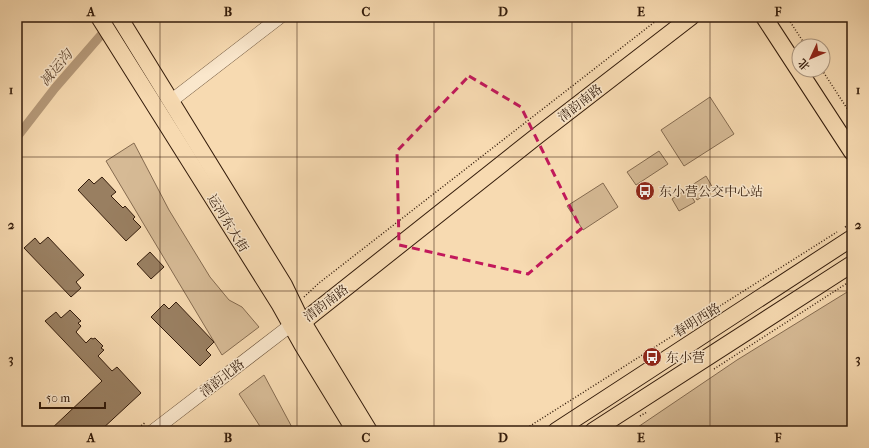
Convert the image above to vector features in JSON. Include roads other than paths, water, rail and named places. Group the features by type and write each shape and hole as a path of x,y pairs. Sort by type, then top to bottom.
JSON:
{"main road":[{"name":"运河东大街","path":"99,17 280,305 296,316 369,431"},
{"name":"运河东大街","path":"119,17 284,286 296,316 355,431"},
{"name":"清韵南路","path":"296,316 324,291 676,17"},
{"name":"清韵南路","path":"296,316 525,146 691,17"},
{"path":"764,17 852,152"},
{"path":"777,17 791,39"},
{"path":"816,78 852,134"},
{"name":"春明西路","path":"556,431 845,232"},
{"path":"593,431 852,264"}],"street":[{"path":"171,101 280,17"},
{"name":"清韵北路","path":"153,431 296,316"}],"waterway":[{"name":"减运沟","path":"17,137 55,88 108,27"}],"place":[{"name":"东小营公交中心站","path":"645,191"},
{"name":"东小营","path":"652,357"}]}
